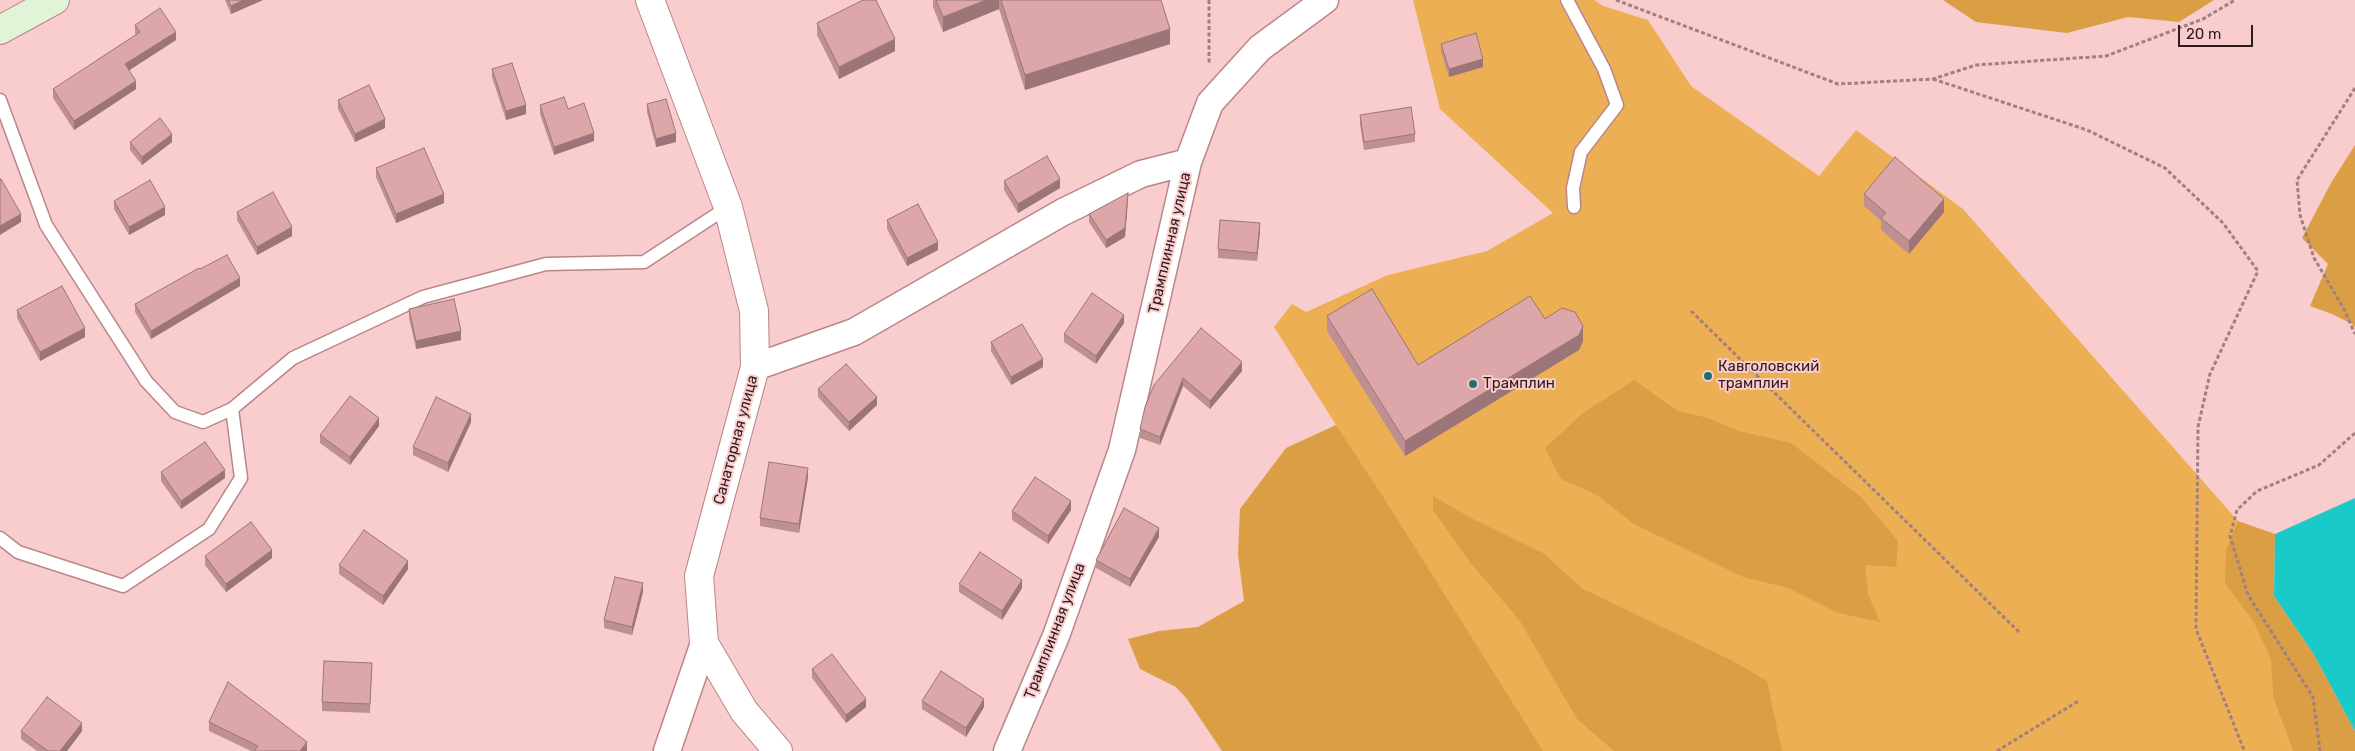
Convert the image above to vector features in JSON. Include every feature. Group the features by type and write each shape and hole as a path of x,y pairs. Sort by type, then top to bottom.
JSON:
{"main road":[{"path":"0,30 55,0"}],"street":[{"name":"Санаторная улица","path":"650,0 728,207 754,310 755,368 699,576 704,644 744,711 778,751"},
{"path":"1188,162 1210,103 1260,48 1325,0"},
{"name":"Трамплинная улица","path":"755,368 854,332 1063,212 1141,174 1188,162 1122,450 1056,636 1007,751"},
{"path":"667,751 704,644"}],"lane":[{"path":"1567,0 1604,69 1617,105 1581,152 1573,188 1574,207"},
{"path":"0,100 46,226 146,381 175,412 204,422 232,409 293,358 423,297 546,264 644,262 728,207"},
{"path":"0,538 18,552 123,586 209,529 242,478 232,409"}],"path":[{"path":"1209,0 1210,103"},
{"path":"1616,0 1838,84 1933,79 1976,65 2106,56 2203,19 2235,0"},
{"path":"1933,79 2087,130 2165,168 2223,222 2258,271 2210,374 2198,427 2196,629 2244,750"},
{"path":"2355,88 2297,180 2300,215 2314,258 2344,310 2355,334"},
{"path":"1691,311 2021,634"},
{"path":"2320,751 2313,698 2248,595 2230,536 2237,510 2258,491 2319,465 2355,433"},
{"path":"1997,751 2080,700"}],"shaded area":[{"name":"Кавголовский трамплин","path":"1413,0 1594,0 1603,6 1648,20 1691,86 1819,176 1856,130 1963,209 2238,521 2253,621 2272,659 2273,698 2293,751 1462,751 1293,516 1336,425 1274,327 1292,304 1306,312 1388,275 1487,251 1553,213 1440,109"},
{"path":"1943,0 2214,0 2179,22 2128,17 2067,33 1976,22"},
{"path":"2355,145 2355,327 2332,314 2310,306 2328,264 2302,238 2331,183"},
{"path":"1634,380 1678,411 1708,418 1739,431 1791,443 1861,497 1898,541 1896,567 1865,565 1868,594 1880,622 1838,613 1788,588 1743,577 1634,524 1597,495 1561,479 1545,448 1583,413"},
{"path":"1336,425 1543,751 1222,751 1187,699 1176,687 1140,669 1128,639 1159,631 1198,627 1244,601 1238,555 1240,509 1286,448"},
{"path":"1433,496 1473,519 1543,553 1583,589 1731,660 1767,681 1782,751 1614,751 1577,719 1520,621 1469,561 1433,510"},
{"path":"2238,521 2275,534 2274,596 2313,653 2355,731 2355,751 2293,751 2273,698 2271,659 2253,621 2225,583 2226,550"}],"water":[{"path":"2355,498 2355,731 2313,653 2274,596 2275,534"}],"building":[{"path":"228,0 244,0 231,6"},
{"path":"863,0 876,0 895,39 839,67 817,23"},
{"path":"936,0 986,0 943,17"},
{"path":"1001,0 1161,0 1170,29 1025,75"},
{"path":"160,8 176,32 125,64 136,81 74,121 53,89 140,32 135,25"},
{"path":"1476,33 1483,59 1449,69 1441,44"},
{"path":"512,63 526,105 506,111 492,69"},
{"path":"369,85 385,119 355,134 338,100"},
{"path":"564,97 568,109 584,103 594,133 554,147 540,105"},
{"path":"666,99 676,133 656,139 647,104"},
{"path":"1411,107 1415,134 1364,142 1360,115"},
{"path":"160,118 172,134 142,157 130,142"},
{"path":"424,148 444,194 396,214 376,168"},
{"path":"1047,156 1060,179 1018,204 1004,181"},
{"path":"1895,157 1944,199 1909,241 1881,218 1886,213 1864,194"},
{"path":"0,179 21,214 0,226"},
{"path":"150,180 165,207 129,227 114,201"},
{"path":"273,192 292,227 257,247 237,212"},
{"path":"1128,193 1125,228 1106,240 1089,214"},
{"path":"918,204 938,242 907,258 887,220"},
{"path":"1220,220 1260,223 1257,253 1218,249"},
{"path":"227,255 240,278 151,331 135,304 199,268"},
{"path":"62,286 85,328 40,352 17,310"},
{"path":"1372,289 1418,365 1530,296 1545,319 1562,308 1575,312 1583,326 1579,335 1405,441 1327,316"},
{"path":"1092,293 1124,315 1096,356 1064,334"},
{"path":"454,299 461,331 416,341 409,309"},
{"path":"1022,324 1043,359 1011,377 991,342"},
{"path":"1201,328 1242,362 1210,401 1183,378 1160,437 1140,429 1145,407 1154,385"},
{"path":"846,364 877,397 849,422 818,389"},
{"path":"350,396 379,418 350,457 320,435"},
{"path":"436,397 471,414 448,463 413,447"},
{"path":"205,442 225,470 181,501 161,472"},
{"path":"769,462 808,468 799,524 760,518"},
{"path":"1035,477 1071,501 1048,536 1012,511"},
{"path":"1124,508 1159,528 1130,579 1096,560"},
{"path":"251,522 272,550 226,584 205,556"},
{"path":"364,530 408,561 383,596 339,565"},
{"path":"980,552 1022,580 1002,611 959,584"},
{"path":"615,577 643,583 632,627 604,620"},
{"path":"832,654 866,699 846,715 812,669"},
{"path":"324,661 372,663 370,704 322,702"},
{"path":"941,671 984,699 966,728 922,701"},
{"path":"228,682 307,742 300,751 254,751 258,746 209,722"},
{"path":"47,697 82,723 60,751 48,751 21,731"}],"place":[{"name":"Кавголовский трамплин","path":"1708,376"},
{"name":"Трамплин","path":"1473,384"}]}
